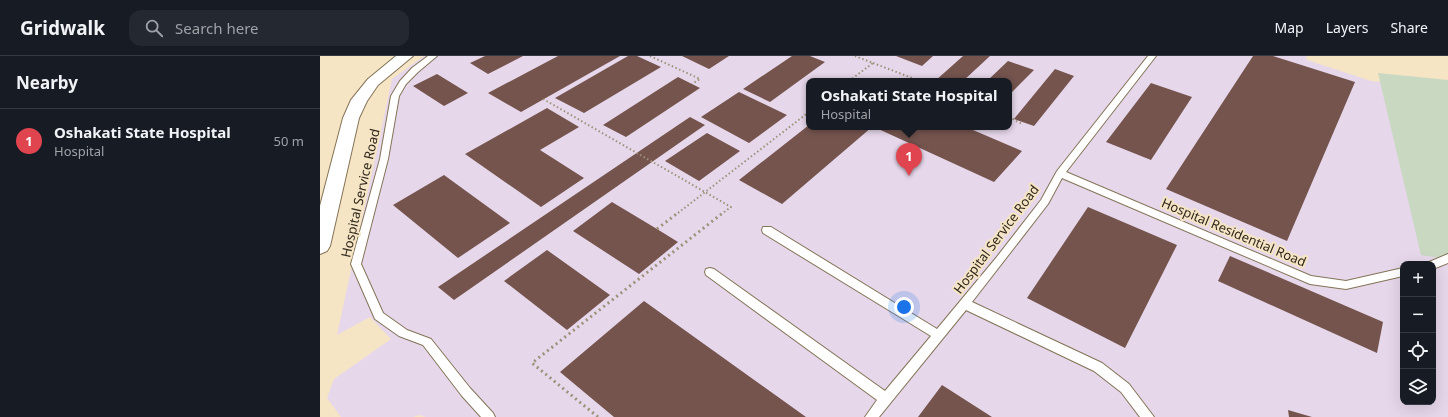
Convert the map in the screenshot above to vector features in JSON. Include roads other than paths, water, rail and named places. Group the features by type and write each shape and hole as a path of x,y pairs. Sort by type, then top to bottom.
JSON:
{"street":[{"path":"320,246 351,118 359,100 387,70 406,56"}],"lane":[{"name":"Hospital Service Road","path":"433,56 407,79 395,96 384,159 356,264 379,316 403,332 427,342 466,392 489,417"},
{"name":"Hospital Service Road","path":"871,417 965,304 1045,202 1060,173 1152,56"},
{"name":"Hospital Residential Road","path":"1060,173 1310,280 1346,285 1400,273"},
{"path":"767,230 938,335"},
{"path":"1436,264 1448,258"},
{"path":"710,272 886,399"},
{"path":"965,304 1098,367 1125,388 1148,417"}],"place":[{"name":"Oshakati State Hospital","path":"909,176"}]}
